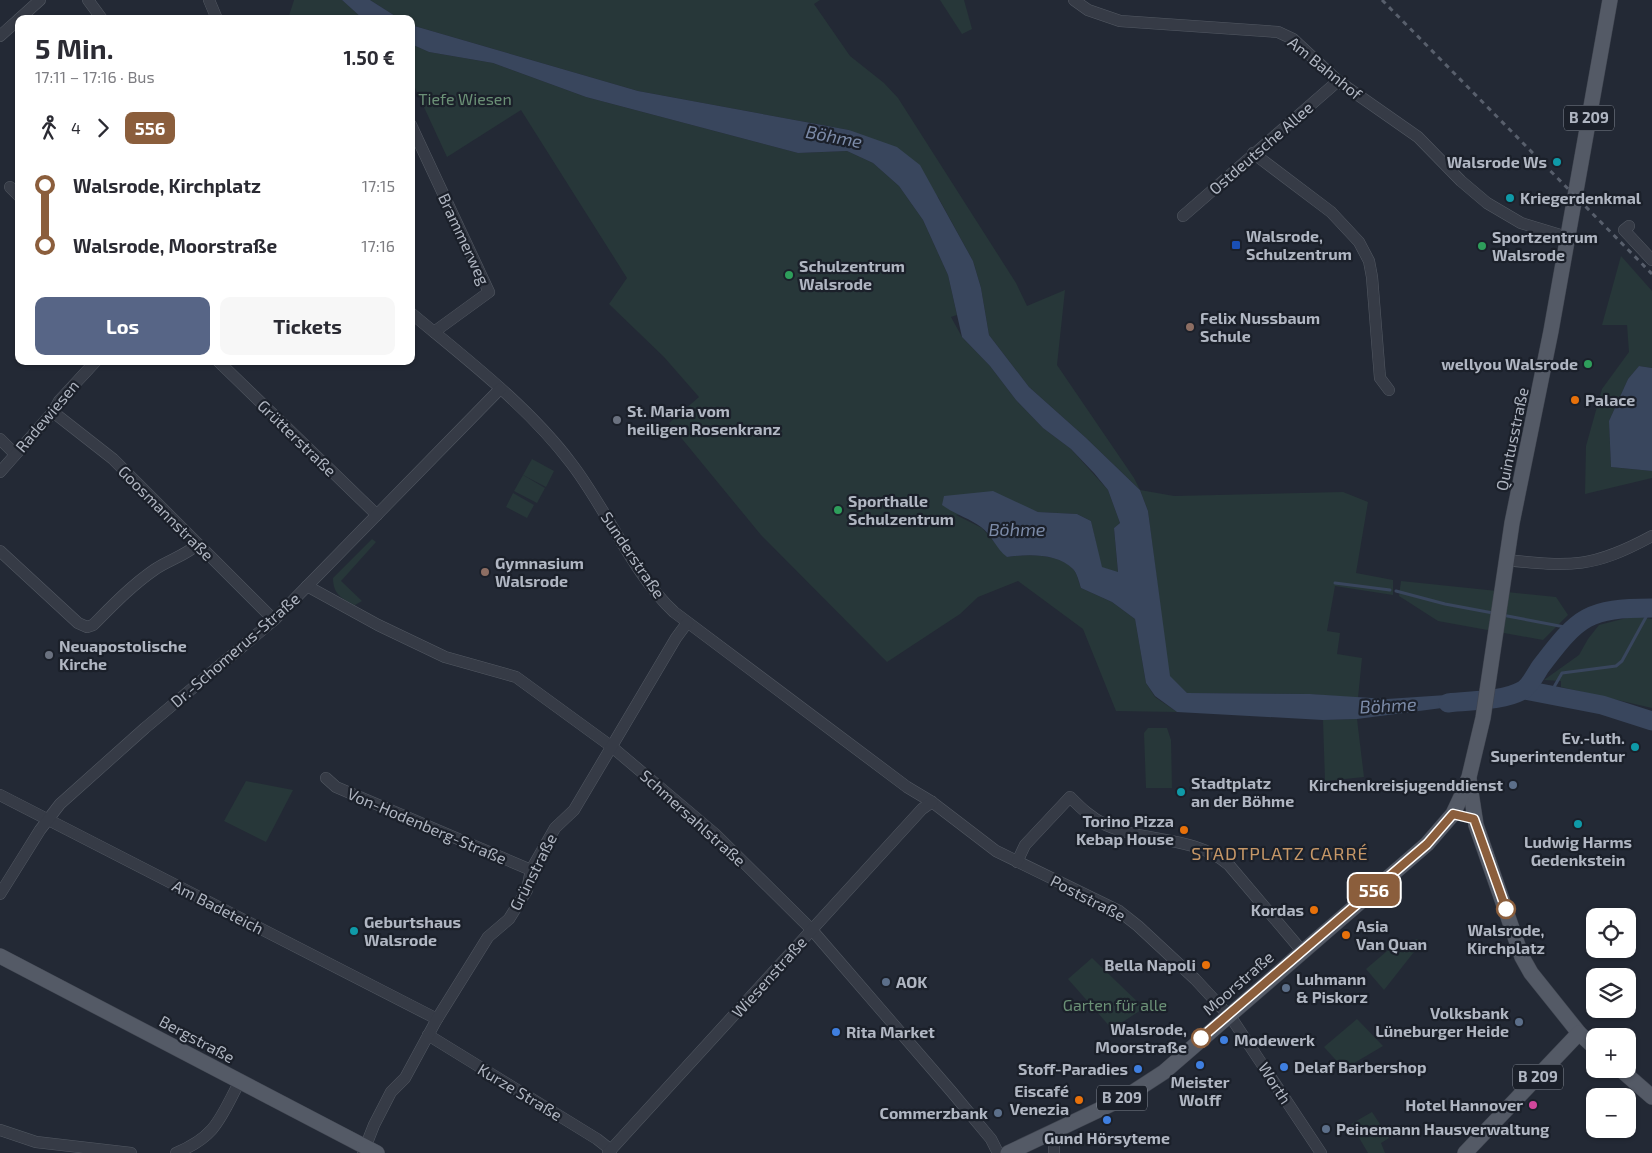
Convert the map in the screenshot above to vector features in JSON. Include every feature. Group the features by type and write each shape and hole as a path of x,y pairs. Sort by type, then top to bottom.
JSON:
{"main road":[{"name":"Quintusstraße","path":"1469,777 1485,707 1506,560 1610,0"},
{"name":"Moorstraße","path":"1008,1153 1141,1088 1164,1072 1228,1014 1427,844 1453,814 1469,777"},
{"name":"B 209","path":"1465,1153 1579,1033 1531,973 1522,957 1474,819 1469,777"},
{"path":"1453,814 1474,819"},
{"name":"Bergstraße","path":"0,956 240,1081 369,1151"},
{"path":"1579,1033 1586,1040"},
{"path":"1632,1078 1650,1091"}],"street":[{"path":"23,15 40,0"},
{"path":"88,0 99,15"},
{"path":"209,0 215,15"},
{"name":"Am Bahnhof","path":"1074,0 1104,17 1120,21 1283,34 1293,39 1338,81 1418,137 1472,191 1500,212 1521,223 1567,237"},
{"path":"0,36 15,23"},
{"name":"Ostdeutsche Allee","path":"1182,216 1338,81"},
{"name":"Brammerweg","path":"415,133 489,292 434,332"},
{"path":"1254,153 1331,212 1360,242 1369,261 1372,277 1380,378 1390,390"},
{"path":"10,187 15,192"},
{"path":"1629,226 1624,230 1652,260"},
{"name":"Sunderstraße","path":"415,316 500,389 556,442 582,478 631,556 662,600 687,623 907,787 932,802"},
{"name":"Radewiesen","path":"0,472 53,412 59,400 92,365"},
{"name":"Grütterstraße","path":"222,365 377,515"},
{"name":"Dr.-Schomerus-Straße","path":"0,894 47,820 90,776 274,620 500,389"},
{"name":"Goosmannstraße","path":"53,412 113,459 274,620"},
{"path":"0,439 15,454"},
{"path":"1506,560 1567,565 1583,564 1610,556 1652,536"},
{"path":"0,551 78,623 87,627 93,625 143,578 198,544"},
{"name":"Schmersahlstraße","path":"307,586 378,625 445,657 516,677 612,746 715,834 812,930 951,1091 990,1139 998,1153"},
{"name":"Grünstraße","path":"369,1151 374,1125 390,1092 405,1078 437,1019 488,937 509,919 514,912 527,890 531,870 556,828 574,810 676,638 687,623"},
{"name":"Von-Hodenberg-Straße","path":"326,778 336,787 531,870"},
{"name":"Am Badeteich","path":"0,795 437,1019"},
{"path":"1017,862 1025,845 1070,797 1087,814 1108,826 1189,845 1218,855 1229,865 1302,951"},
{"name":"Poststraße","path":"932,802 996,850 1128,918 1170,955 1228,1014"},
{"name":"Wiesenstraße","path":"609,1151 922,809 932,802"},
{"name":"Worth","path":"1228,1014 1321,1153"},
{"name":"Kurze Straße","path":"428,1035 597,1139 609,1151"},
{"path":"176,1153 196,1145 212,1132 240,1081"},
{"path":"0,1130 36,1142 131,1153"},
{"path":"1050,1132 1054,1142 1054,1153"}],"green space":[{"path":"294,0 342,0 359,15 289,15"},
{"path":"370,0 820,0 814,4 850,56 884,83 898,98 1016,283 1027,306 1065,290 1057,365 1134,478 1140,490 1029,387 989,335 981,288 973,261 938,197 849,130 638,91 415,26 415,15 394,15"},
{"path":"940,0 964,0 972,29 962,34"},
{"name":"Tiefe Wiesen","path":"415,46 429,52 493,63 586,97 798,153 847,151 873,163 899,186 923,220 948,275 957,315 951,317 962,337 990,366 1016,400 1043,428 1071,449 1108,490 1120,523 1114,528 1118,573 1101,567 1091,521 1077,514 1038,512 1018,505 956,515 982,528 1007,557 1024,555 1042,556 1068,564 1074,570 1081,588 1112,602 1135,619 1146,683 1155,697 1177,712 1116,711 1083,629 1018,581 978,597 960,614 887,662 761,535 669,423 699,397 664,357 609,304 627,278 521,110 447,157 415,88"},
{"path":"1621,256 1652,291 1652,368 1639,366 1628,379 1609,421 1611,467 1652,471 1652,478 1585,494 1586,446 1602,389 1629,352 1627,325 1602,325"},
{"path":"532,459 554,471 546,487 523,475"},
{"path":"523,475 545,488 537,503 514,491"},
{"path":"1140,490 1174,496 1343,492 1368,502 1356,573 1393,580 1393,595 1335,586 1327,631 1340,633 1337,654 1362,658 1358,698 1310,694 1187,693 1169,676 1148,511"},
{"path":"513,493 534,505 527,518 506,507"},
{"path":"372,539 376,542 341,581 362,601 355,605 339,595 333,584 333,578"},
{"path":"1401,581 1556,597 1568,615 1543,640 1438,621 1399,596"},
{"path":"1634,616 1652,619 1652,708 1561,687 1561,681 1544,680 1579,655 1599,625"},
{"path":"1357,719 1364,777 1325,781 1323,720"},
{"path":"1148,728 1167,728 1171,740 1172,788 1146,788 1144,733"},
{"path":"246,781 293,790 266,842 224,821"},
{"path":"1417,939 1421,943 1384,990 1366,969 1393,946 1396,949"},
{"name":"Garten für alle","path":"1092,958 1144,1008 1112,1029 1068,979"},
{"path":"1357,1019 1383,1046 1344,1069 1324,1047"},
{"path":"1372,1112 1389,1138 1381,1143 1385,1153 1368,1153 1351,1124"}],"water":[{"path":"342,0 370,0 394,15 359,15"},
{"path":"415,26 638,91 849,130 897,147 920,165 973,261 981,288 989,335 1029,387 1140,490 1148,511 1170,676 1187,693 1310,694 1387,699 1476,693 1473,704 1357,719 1323,720 1177,712 1155,696 1146,683 1135,619 1112,602 1081,588 1076,573 1067,564 1051,557 1024,555 1007,557 981,527 942,505 944,496 993,491 1038,512 1077,514 1091,521 1102,567 1118,572 1114,528 1120,523 1108,490 1071,449 1043,428 1016,400 990,366 962,337 948,275 923,220 899,186 873,163 847,151 798,153 586,97 493,63 429,52 415,46"},
{"path":"1639,366 1652,368 1652,471 1611,467 1609,421 1628,379"}],"waterway":[{"path":"1335,583 1390,590"},
{"path":"1396,591 1445,604 1493,613"},
{"path":"1550,694 1562,673 1616,666 1622,661 1651,608"},
{"name":"Böhme","path":"1448,703 1496,699 1523,690 1565,636 1587,618 1613,610 1652,608"},
{"path":"1502,615 1570,628"},
{"path":"1525,690 1602,705 1652,721"}],"railway":[{"path":"1382,0 1652,274"}],"bus line":[{"name":"556","path":"1201,1038 1427,844 1453,814 1474,819 1506,909"}],"place":[{"name":"Walsrode Ws","path":"1557,162"},
{"name":"Kriegerdenkmal","path":"1510,198"},
{"name":"Walsrode, Schulzentrum","path":"1236,245"},
{"name":"Sportzentrum Walsrode","path":"1482,246"},
{"name":"Schulzentrum Walsrode","path":"789,275"},
{"name":"Felix Nussbaum Schule","path":"1190,327"},
{"name":"wellyou Walsrode","path":"1588,364"},
{"name":"Palace","path":"1575,400"},
{"name":"St. Maria vom heiligen Rosenkranz","path":"617,420"},
{"name":"Sporthalle Schulzentrum","path":"838,510"},
{"name":"Gymnasium Walsrode","path":"485,572"},
{"name":"Neuapostolische Kirche","path":"49,655"},
{"name":"Ev.-luth. Superintendentur","path":"1635,747"},
{"name":"Kirchenkreisjugenddienst","path":"1513,785"},
{"name":"Stadtplatz an der Böhme","path":"1181,792"},
{"name":"Ludwig Harms Gedenkstein","path":"1578,824"},
{"name":"Torino Pizza Kebap House","path":"1184,830"},
{"name":"Walsrode, Kirchplatz","path":"1506,909"},
{"name":"Kordas","path":"1314,910"},
{"name":"Geburtshaus Walsrode","path":"354,931"},
{"name":"Asia Van Quan","path":"1346,935"},
{"name":"Bella Napoli","path":"1206,965"},
{"name":"AOK","path":"886,982"},
{"name":"Luhmann & Piskorz","path":"1286,988"},
{"name":"Volksbank Lüneburger Heide","path":"1519,1022"},
{"name":"Rita Market","path":"836,1032"},
{"name":"Walsrode, Moorstraße","path":"1201,1038"},
{"name":"Modewerk","path":"1224,1040"},
{"name":"Meister Wolff","path":"1200,1065"},
{"name":"Delaf Barbershop","path":"1284,1067"},
{"name":"Stoff-Paradies","path":"1138,1069"},
{"name":"Eiscafé Venezia","path":"1079,1100"},
{"name":"Hotel Hannover","path":"1533,1105"},
{"name":"Commerzbank","path":"998,1113"},
{"name":"Gund Hörsyteme","path":"1107,1120"},
{"name":"Peinemann Hausverwaltung","path":"1326,1129"}],"district":[{"name":"STADTPLATZ CARRÉ","path":"1280,854"}]}
